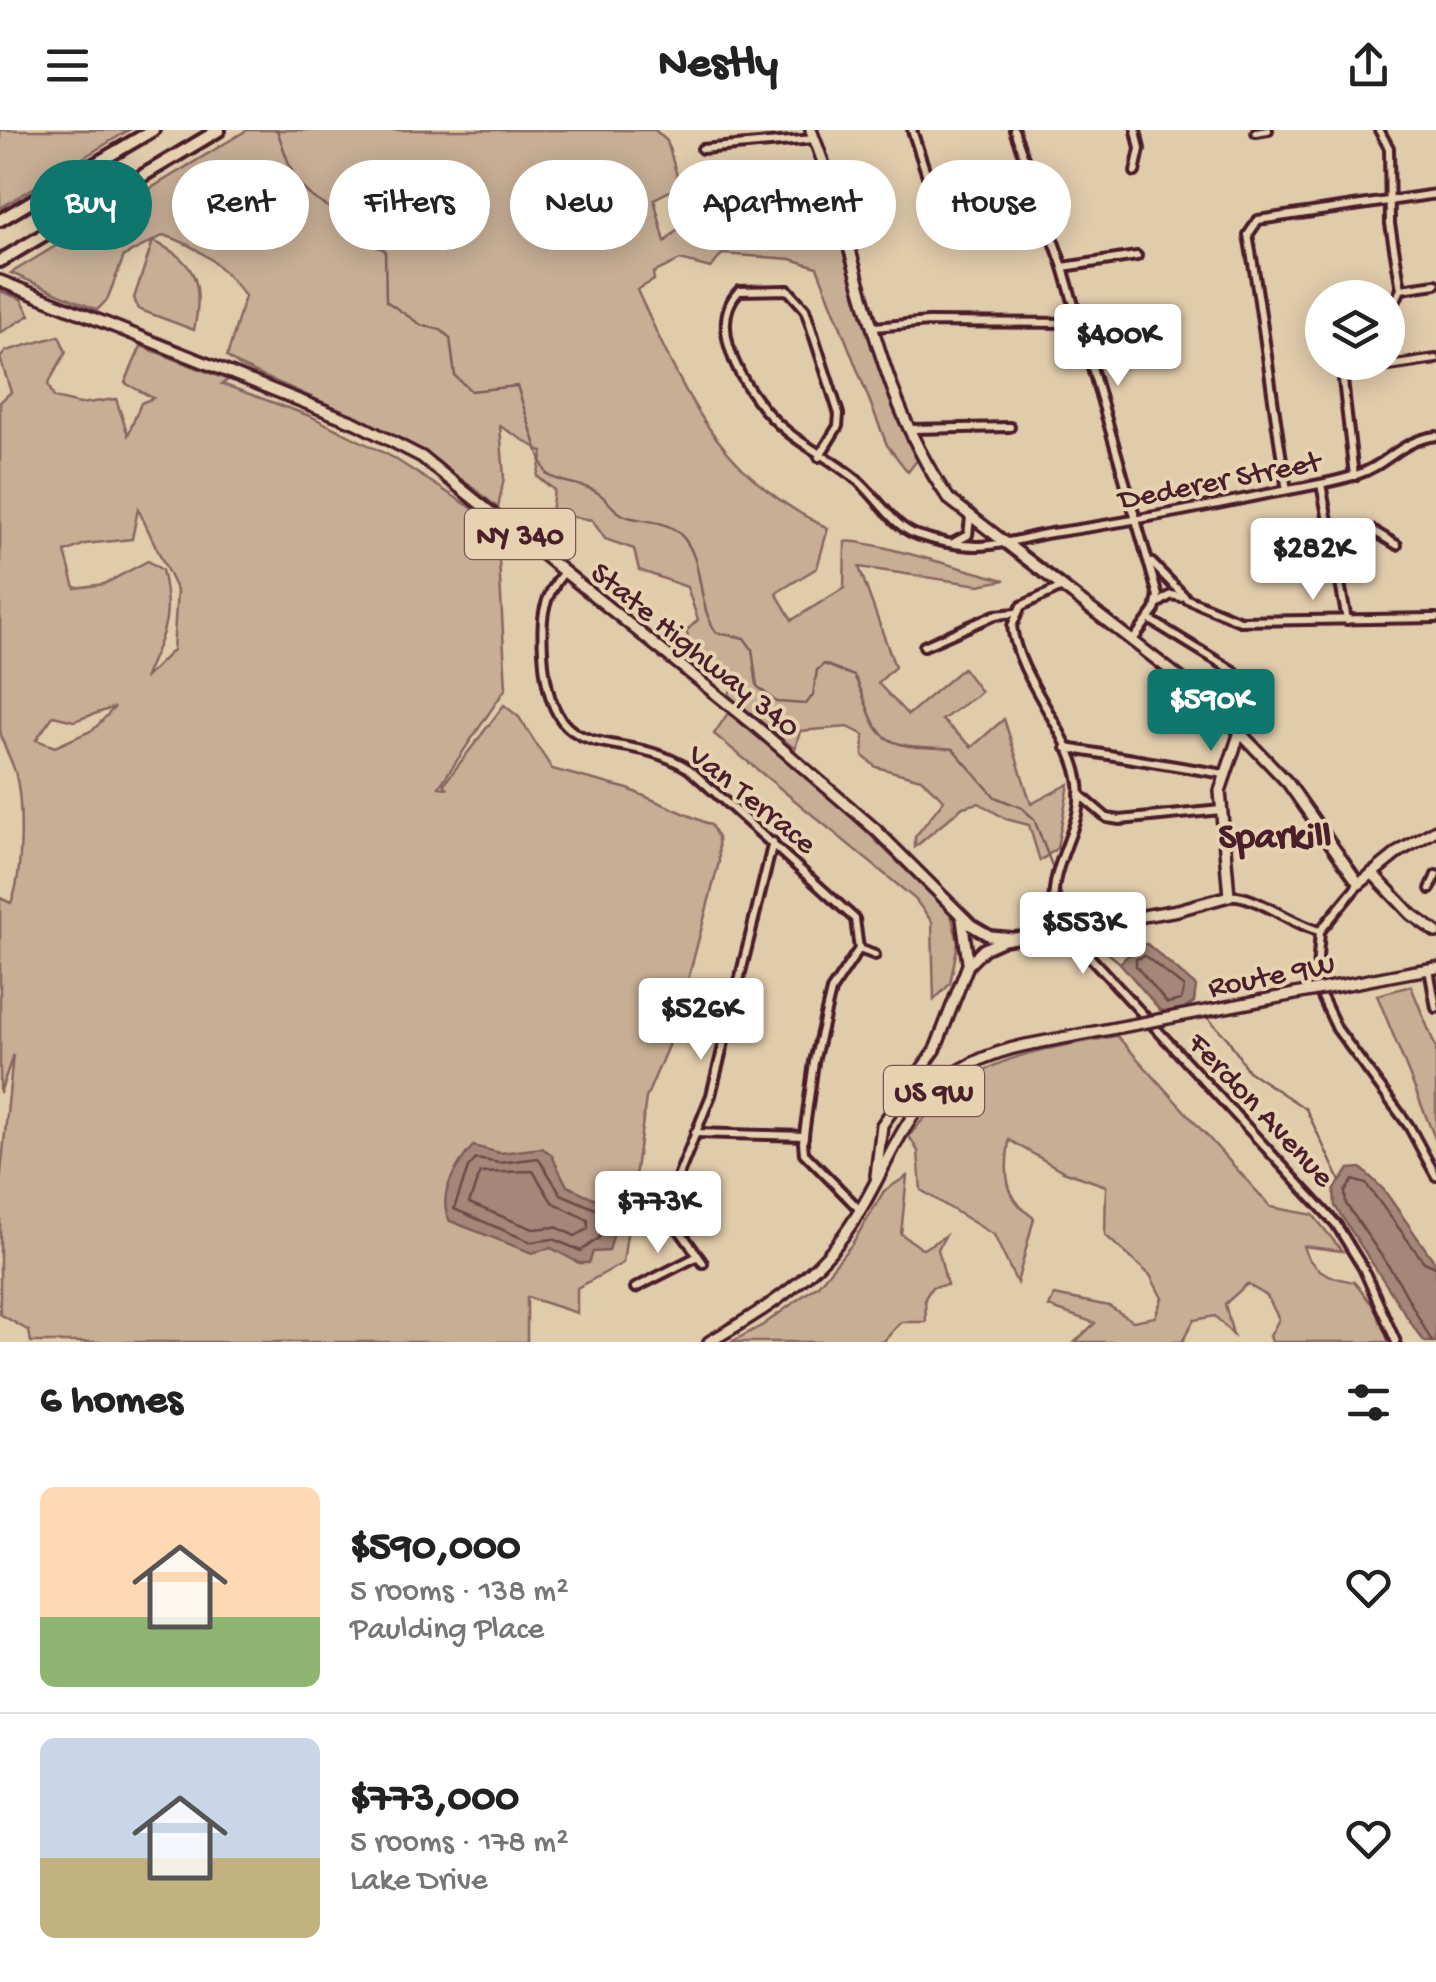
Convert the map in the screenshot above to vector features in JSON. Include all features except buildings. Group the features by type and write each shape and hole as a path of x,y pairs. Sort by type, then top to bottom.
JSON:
{"highway":[{"path":"0,220 154,130"},
{"path":"0,261 219,130"}],"main road":[{"path":"812,134 874,327 912,430 936,480 970,518 1210,701 1288,783 1359,884 1436,830"},
{"name":"State Highway 340","path":"2,282 391,439 456,480 875,829 957,911 985,934 1012,938"},
{"path":"968,965 984,949 1012,938 1178,910 1229,896 1221,810 1224,774 1240,732"},
{"path":"1372,873 1411,914 1436,932"},
{"path":"876,1176 880,1130 936,1050 968,965 967,937 957,911"},
{"name":"Route 9W","path":"709,1342 758,1314 800,1281 838,1243 906,1124 947,1080 987,1056 1026,1045 1433,968"}],"street":[{"path":"912,130 922,160"},
{"path":"1014,130 1080,322 1158,603"},
{"path":"1135,172 1140,149 1136,130"},
{"path":"1256,132 1268,130"},
{"path":"1379,130 1389,148 1400,280"},
{"path":"702,149 812,134"},
{"path":"1287,490 1266,374 1264,321 1248,235 1250,226 1258,220 1436,194"},
{"path":"1063,267 1118,262 1136,256"},
{"path":"1405,288 1436,284"},
{"path":"819,457 838,426 839,414 805,309 788,290 738,292 724,312 742,376 770,417 819,457 852,476 906,530 949,543 968,535 970,518"},
{"path":"874,327 928,322 1080,322"},
{"path":"1405,364 1436,359"},
{"path":"1346,380 1343,389 1354,476"},
{"path":"912,430 1010,427"},
{"name":"Dederer Street","path":"949,543 974,546 1138,521 1321,484 1372,469 1398,447 1436,436"},
{"path":"1321,484 1346,620"},
{"path":"1332,536 1372,530 1396,545"},
{"path":"1147,555 1187,599"},
{"name":"Van Terrace","path":"564,572 549,590 542,618 552,700 565,728 590,740 677,761 846,907 860,934 858,949"},
{"path":"1062,587 1026,603 1016,613 1012,629 1078,777 1079,794 1054,876 1052,904 1056,920 1064,929"},
{"path":"1133,640 1158,603 1171,596 1240,621 1436,618"},
{"path":"924,646 996,615 1016,613"},
{"path":"1149,619 1230,667 1240,682 1240,732"},
{"path":"1064,748 1224,774"},
{"path":"1079,794 1107,818 1120,820 1221,810"},
{"path":"635,1288 700,1260 672,1221 669,1204 722,1056 773,842"},
{"path":"1430,890 1436,876"},
{"path":"1359,884 1320,931 1315,973 1328,1013 1409,1126 1436,1176"},
{"path":"1229,896 1246,897 1285,919 1320,931"},
{"name":"Ferdon Avenue","path":"1064,929 1336,1224 1363,1268 1396,1342"},
{"path":"859,1210 804,1153 804,1136 814,1062 831,991 858,949 875,955"},
{"path":"1433,968 1436,1008"},
{"path":"695,1133 804,1136"}],"shaded area":[{"path":"0,130 129,130 79,160 30,160 30,190 0,208"},
{"path":"247,130 655,130 667,141 672,160 668,160 668,192 654,199 668,250 843,250 871,343 918,459 908,472 887,445 817,267 791,259 722,254 711,268 680,260 653,273 654,280 637,290 690,397 732,457 790,507 828,528 817,568 776,593 792,620 844,588 845,542 895,550 1005,580 979,585 859,567 895,667 878,683 908,715 963,668 981,692 942,720 972,747 1004,719 1031,804 1069,784 1057,848 1040,861 1029,825 1006,819 979,803 963,807 915,847 915,837 944,800 921,779 876,767 863,756 864,735 848,727 800,731 795,749 729,696 735,675 695,657 686,631 698,620 687,587 639,570 634,549 605,539 592,520 551,513 554,490 537,476 543,452 500,426 504,478 498,508 406,443 240,366 227,357 245,296 200,251 309,250 309,160 197,160"},
{"path":"172,175 172,238 164,235 152,241 152,188"},
{"path":"153,241 179,257 193,275 198,299 194,330 138,309 134,298"},
{"path":"49,250 135,250 124,256 107,300 97,310 11,273"},
{"path":"0,291 21,299 30,315 0,333"},
{"path":"59,336 66,352 48,384 54,398 80,404 116,399 128,435 141,403 153,398 125,383 141,346 228,380 222,384 310,416 392,457 497,524 506,688 439,787 447,788 444,784 504,705 519,717 552,769 628,789 711,825 718,838 719,862 675,1029 646,1098 623,1263 577,1288 577,1313 527,1297 527,1342 31,1342 29,1331 0,1314 0,1182 13,1055 0,1093 0,898 11,903 21,840 16,775 0,730 0,402 11,392 0,358 6,351","holes":["138,509 177,591 173,650 144,679 166,616 162,570 148,561 104,584 75,588 65,552 85,544 132,539","115,707 93,730 55,747 36,740 53,716 74,721"]},
{"path":"728,713 826,792 951,914 958,943 950,984 934,1000 932,922 915,899 714,734"},
{"path":"1411,986 1436,1048 1436,1141 1377,995"},
{"path":"1117,1036 1271,1207 1313,1215 1342,1251 1303,1246 1306,1254 1322,1272 1354,1282 1374,1307 1389,1342 1272,1342 1270,1336 1279,1319 1267,1296 1247,1284 1225,1304 1233,1335 1215,1316 1194,1320 1182,1342 1075,1342 1095,1323 1049,1307 1054,1295 1109,1306 1133,1321 1155,1317 1162,1298 1150,1275 1105,1235 1106,1186 1063,1171 1009,1140 1008,1184 1016,1202 1034,1218 1017,1283 994,1235 921,1190 918,1151 909,1136 955,1089 977,1074 1026,1054"},
{"path":"907,1176 901,1234 923,1249 945,1236 938,1249 947,1285 932,1287 925,1298 926,1322 901,1322 883,1342 731,1342 763,1325 818,1285 852,1244 884,1191"}],"water":[{"path":"1147,944 1196,986 1194,1002 1179,1013 1160,1010 1120,963 1138,945"},
{"path":"473,1146 500,1153 542,1148 551,1154 567,1186 620,1210 609,1251 593,1252 589,1263 579,1263 551,1248 532,1253 450,1221 446,1212 447,1192 460,1162"},
{"path":"1361,1168 1384,1190 1436,1264 1436,1342 1425,1342 1417,1332 1335,1206 1334,1190 1349,1169"}],"waterway":[{"path":"277,130 293,172 306,192 345,215 351,235 385,250 386,301 421,325 441,330 450,338 455,376 471,391 517,386 547,474 592,489 623,515 661,524 679,533 693,555 710,622 717,633 744,638 752,649 757,686 776,702 806,704 813,695 817,670 824,664 854,676 884,736 901,744 953,749 995,797 1022,808 1034,819 1054,871"},
{"path":"1057,879 1065,909 1076,919"},
{"path":"1086,935 1119,962"},
{"path":"1205,1015 1228,1039 1248,1071 1306,1109 1340,1181"}],"district":[{"name":"Sparkill","path":"1275,833"}]}
